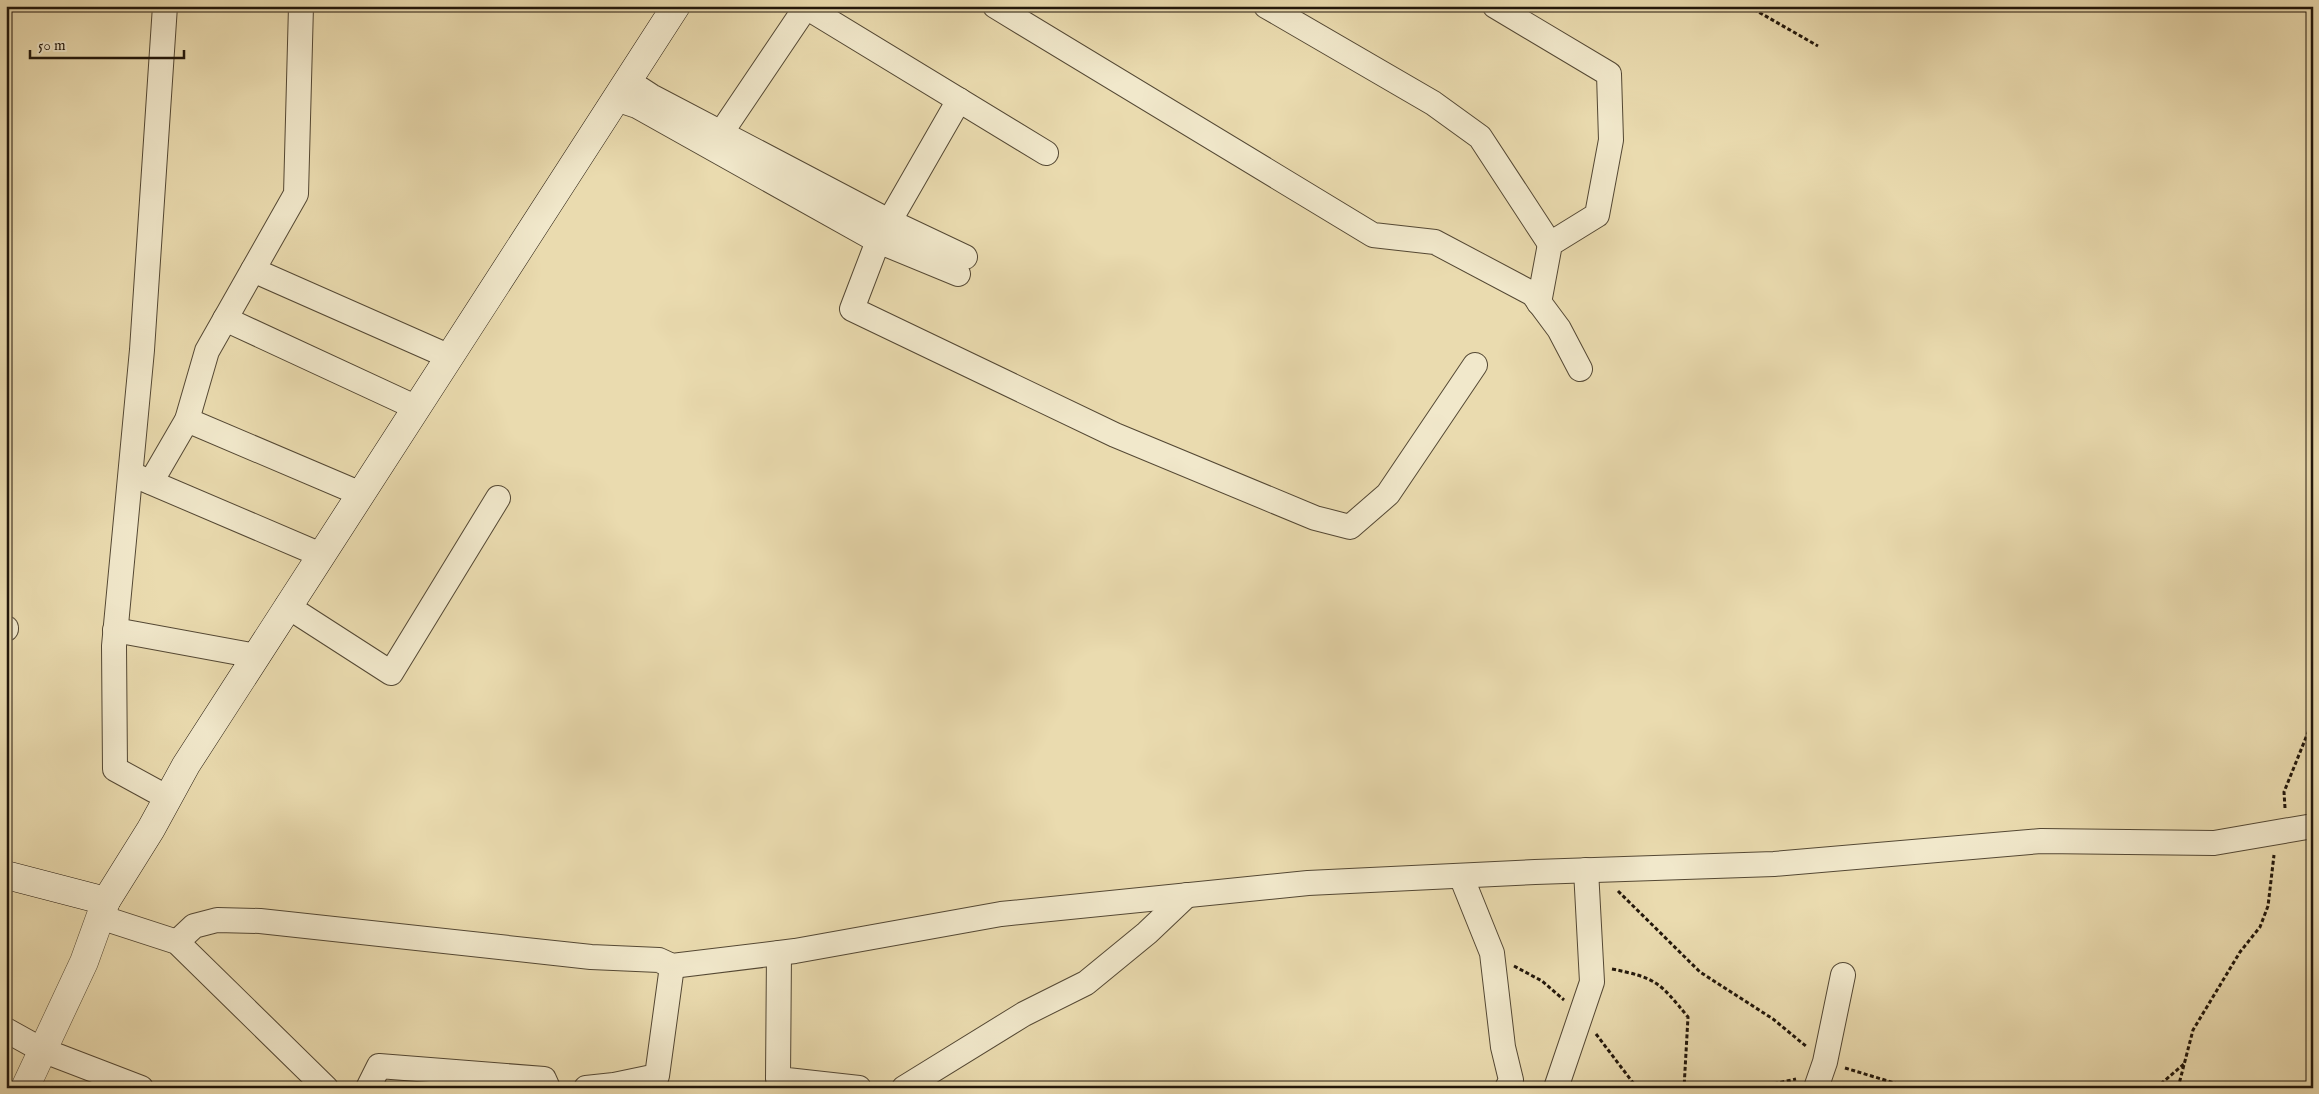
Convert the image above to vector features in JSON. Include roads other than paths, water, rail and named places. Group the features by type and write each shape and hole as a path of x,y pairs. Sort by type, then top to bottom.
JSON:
{"main road":[{"path":"25,1088 84,962 103,909 151,829 186,765 676,6"},
{"path":"6,875 103,909"}],"street":[{"path":"165,6 142,350 140,478 115,630 115,769 168,798"},
{"path":"140,478 187,420 207,351 296,194 301,6"},
{"path":"996,6 1373,235 1435,242 1532,294 1559,330 1580,369"},
{"path":"1266,6 1433,103 1480,137 1550,244 1539,303"},
{"path":"1495,6 1609,74 1611,140 1597,215 1550,244"},
{"path":"720,133 806,7 1046,153"},
{"path":"622,90 720,133 883,231"},
{"path":"622,90 637,106 883,231 962,265"},
{"path":"959,100 883,231 852,309 1115,435 1315,518 1350,527 1388,494 1475,365"},
{"path":"253,270 450,357"},
{"path":"225,319 417,408"},
{"path":"187,420 361,494"},
{"path":"140,478 321,555"},
{"path":"288,606 391,673 498,498"},
{"path":"115,630 256,656"},
{"path":"177,942 194,926 216,920 260,921 591,957 659,960 672,966 780,952 1000,914 1308,883 1586,870 1774,864 2041,841 2214,843 2313,826"},
{"path":"1556,1088 1592,982 1586,870"},
{"path":"1461,876 1492,954 1504,1047 1511,1080 1507,1088"},
{"path":"904,1088 1024,1014 1086,983 1147,933 1187,895"},
{"path":"103,909 177,942 326,1088"},
{"path":"780,952 778,1079 859,1088"},
{"path":"586,1088 614,1085 657,1076 672,966"},
{"path":"1820,1074 1843,976"},
{"path":"6,1030 42,1050 141,1088"},
{"path":"368,1088 379,1066 544,1079 548,1088"}]}
